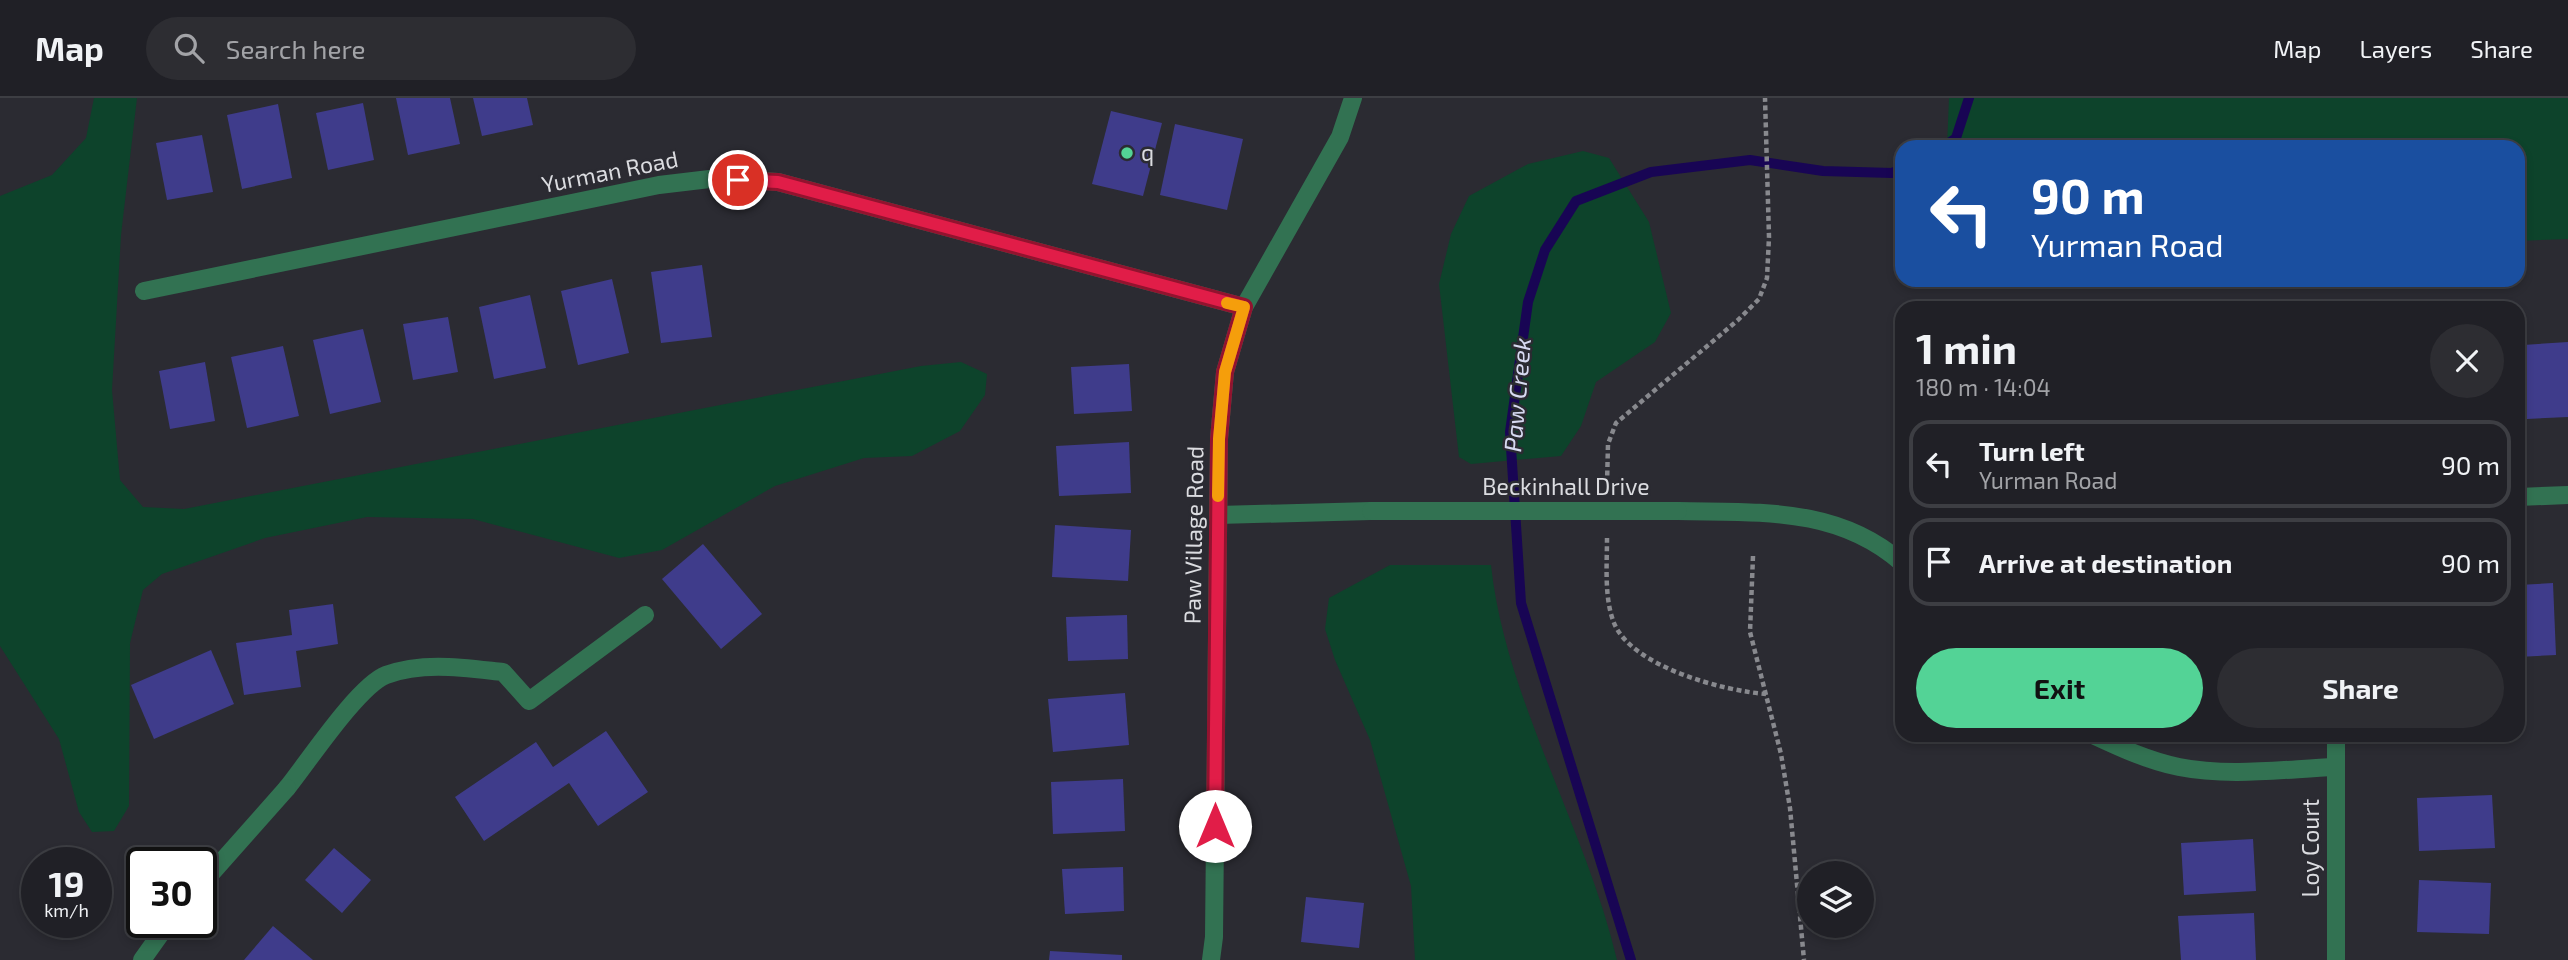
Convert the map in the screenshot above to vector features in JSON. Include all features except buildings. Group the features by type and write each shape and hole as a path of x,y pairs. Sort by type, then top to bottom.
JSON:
{"street":[{"name":"Paw Village Road","path":"1211,960 1214,937 1219,439 1225,372 1244,307 1339,137 1353,98"},
{"name":"Yurman Road","path":"144,291 659,185 718,178 778,182 1244,307"},
{"path":"2525,497 2568,495"},
{"name":"Beckinhall Drive","path":"1218,515 1371,511 1678,511 1803,516 1855,530 1895,558"},
{"path":"217,867 287,788 358,697 385,675 443,666 503,672 529,701 645,615"},
{"path":"2109,742 2180,767 2238,770 2335,767"},
{"name":"Loy Court","path":"2336,742 2336,960"},
{"path":"142,960 158,938"}],"path":[{"path":"1607,495 1608,444 1616,424 1738,320 1759,299 1768,278 1765,98"},
{"path":"1607,533 1609,602 1615,626 1633,647 1682,676 1741,692 1766,694"},
{"path":"1753,556 1750,632 1790,808 1804,960"}],"green space":[{"path":"94,98 137,98 121,235 112,390 120,480 143,507 184,509 921,366 961,362 987,374 985,395 960,431 912,456 864,458 775,486 662,550 619,558 473,519 367,517 265,538 162,574 143,590 130,643 129,806 114,831 92,832 79,812 59,739 0,646 0,196 52,175 86,138"},
{"path":"1949,98 2568,98 2568,239 2525,241 2525,140 1947,140"},
{"path":"1583,151 1609,158 1649,222 1671,313 1655,342 1596,382 1581,426 1561,456 1471,464 1459,457 1439,284 1451,234 1469,196 1528,164"},
{"path":"1390,565 1491,565 1499,615 1512,664 1586,861 1617,960 1415,960 1411,886 1370,740 1335,660 1325,629 1329,598"}],"waterway":[{"name":"Paw Creek","path":"1953,140 1969,98"},
{"name":"Paw Creek","path":"1631,960 1521,603 1510,432 1528,302 1545,250 1576,201 1651,172 1750,160 1823,171 1895,172"}],"slow traffic":[{"path":"1218,496 1219,439 1225,372 1244,307 1227,303"}],"place":[{"name":"q","path":"1127,153"}],"route":[{"path":"738,180 778,182 1244,307 1225,372 1219,439 1215,826"}]}
